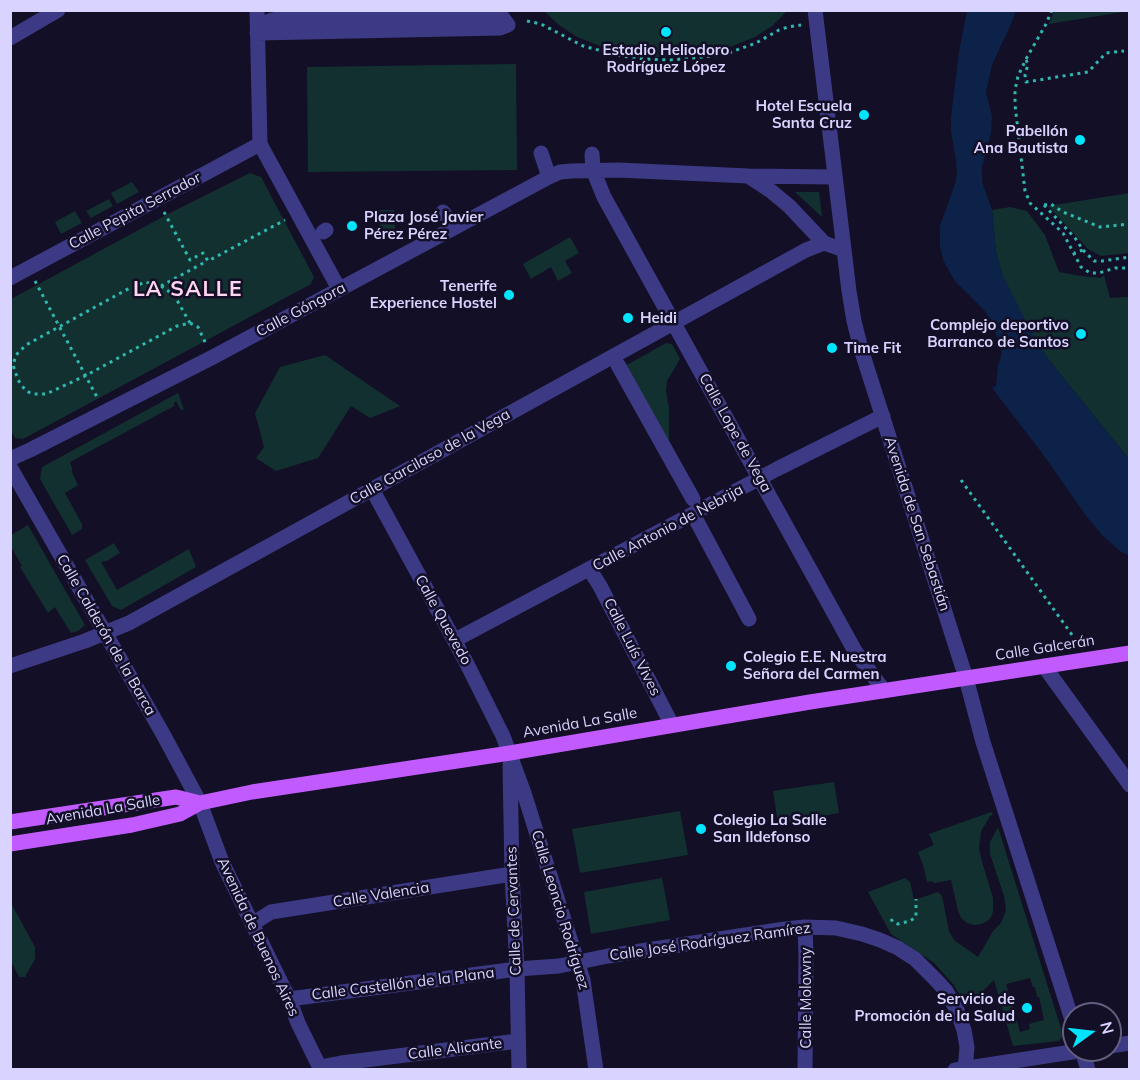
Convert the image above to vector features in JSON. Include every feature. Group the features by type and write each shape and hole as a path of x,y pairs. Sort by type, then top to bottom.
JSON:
{"main road":[{"name":"Calle Galcerán","path":"966,678 1044,666 1085,653 1130,653"},
{"name":"Avenida La Salle","path":"10,844 132,825 180,814 200,803 264,790 510,753 966,678"},
{"name":"Avenida La Salle","path":"10,822 176,797 200,803"},
{"path":"10,831 200,803"}],"street":[{"path":"10,38 58,10"},
{"path":"257,10 260,144 339,289"},
{"name":"Avenida de San Sebastián","path":"815,10 851,306 857,335 1066,1002"},
{"path":"257,33 500,28 509,18"},
{"name":"Calle Pepita Serrador","path":"10,278 260,144"},
{"path":"541,153 549,177"},
{"name":"Calle Lope de Vega","path":"592,154 593,170 604,197 855,651 884,691"},
{"name":"Calle Góngora","path":"10,459 203,362 560,172 652,171 748,176 835,177"},
{"path":"748,176 789,206 824,243 844,250"},
{"name":"Calle Garcilaso de la Vega","path":"10,666 129,623 674,322 806,250 824,243"},
{"path":"618,364 749,619"},
{"name":"Calle Antonio de Nebrija","path":"455,640 590,570 693,507 760,478 883,416"},
{"name":"Calle Calderón de la Barca","path":"10,467 200,803"},
{"name":"Calle Quevedo","path":"372,489 495,716 510,753"},
{"name":"Calle Luís Vives","path":"590,570 672,725"},
{"path":"1044,666 1130,784"},
{"name":"Calle de Cervantes","path":"510,753 519,1070"},
{"name":"Calle Leoncio Rodríguez","path":"510,753 585,988 596,1070"},
{"name":"Avenida de Buenos Aires","path":"200,803 222,862 320,1068"},
{"name":"Calle Valencia","path":"252,924 271,912 512,874"},
{"name":"Calle José Rodríguez Ramírez","path":"517,969 578,963 608,956 805,927 836,928 862,934 898,948 922,966 946,991 957,1010 967,1047 962,1069"},
{"name":"Calle Molowny","path":"805,927 805,1070"},
{"name":"Calle Castellón de la Plana","path":"289,999 517,969"},
{"name":"Calle Alicante","path":"320,1068 340,1063 518,1041"},
{"path":"962,1069 1062,1053"}],"path":[{"path":"1052,10 1018,76 1015,90 1025,190 1030,202 1063,233 1081,267 1090,273 1115,268 1130,268"},
{"path":"527,21 541,24 583,46 645,60 723,55 756,43 779,30 801,25"},
{"path":"1026,59 1028,64 1026,82 1088,72 1106,53 1124,51"},
{"path":"1129,224 1100,227 1063,212 1052,204 1044,205 1094,261 1130,257"},
{"path":"164,212 190,260 203,253 208,261"},
{"path":"161,286 287,218"},
{"path":"1074,253 1083,250"},
{"path":"1124,268 1127,263"},
{"path":"35,281 99,401"},
{"path":"190,323 177,326 85,376 46,394 33,394 26,391 18,380 13,365 16,355 26,345 126,290 145,282 161,286 174,295 190,323 198,327 207,344"},
{"path":"961,480 1085,653"},
{"path":"891,919 898,924 916,917 916,899"}],"green space":[{"path":"1054,10 1129,11 1049,24"},
{"name":"Estadio Heliodoro Rodríguez López","path":"544,11 787,11 772,26 755,37 730,47 697,55 648,57 608,49 577,37"},
{"path":"516,64 517,170 308,172 307,67"},
{"path":"250,173 261,177 314,277 311,284 23,439 15,438 10,429 11,299 170,213"},
{"path":"132,182 139,192 117,204 111,193"},
{"path":"795,192 819,192 822,217"},
{"path":"1129,193 1129,253 1101,256 1088,249 1048,206"},
{"path":"109,199 113,206 91,218 86,211"},
{"name":"Complejo deportivo Barranco de Santos","path":"1010,207 1027,211 1045,235 1059,272 1101,278 1104,275 1110,298 1129,297 1129,459 1034,339 1002,274 996,252 992,210"},
{"path":"379,210 394,210 395,230 380,230"},
{"path":"75,211 82,223 61,234 55,222"},
{"path":"570,237 579,253 565,261 572,273 558,281 551,267 531,279 523,264"},
{"path":"666,343 672,344 680,359 667,381 666,391 669,408 669,440 673,454 625,366"},
{"path":"325,355 400,406 370,418 351,406 318,458 276,471 256,458 264,447 255,413 280,367"},
{"path":"178,393 184,410 181,410 176,401 174,406 70,462 78,485 65,493 82,524 82,529 72,535 40,479 42,467"},
{"path":"28,525 85,625 78,631 71,633 55,607 48,613 20,567 22,566 11,547 11,535"},
{"path":"114,543 120,553 101,562 117,590 189,549 196,567 121,610 112,606 85,560"},
{"path":"834,782 839,813 778,824 773,791"},
{"path":"680,811 688,855 580,873 572,829"},
{"path":"991,812 993,814 981,831 979,848 993,898 993,912 990,919 982,924 974,925 961,918 951,880 927,882 918,852 934,845 929,834"},
{"path":"998,827 1062,1032 1059,1041 1013,1046 994,980 967,1007 953,984 934,963 891,934 868,892 905,878 910,882 914,900 938,892 942,896 949,931 954,940 978,957 993,931 1001,923 1006,910 1004,896 990,854 990,842","holes":["1030,978 1035,987 1044,1020 1029,1024 1030,1029 1020,1032 1006,984"]},
{"path":"662,878 670,920 591,934 584,892"},
{"path":"11,903 35,947 35,959 25,977 19,977 11,961"}],"water":[{"path":"967,11 1016,11 992,65 986,92 992,116 991,133 982,167 982,182 992,210 996,252 1002,274 1035,339 1049,360 1129,459 1129,556 1102,535 1087,517 992,388 996,386 1002,345 991,320 955,281 944,262 940,247 940,226 957,174 951,117"}],"place":[{"name":"Estadio Heliodoro Rodríguez López","path":"666,32"},
{"name":"Hotel Escuela Santa Cruz","path":"864,115"},
{"name":"Pabellón Ana Bautista","path":"1080,140"},
{"name":"Plaza José Javier Pérez Pérez","path":"352,226"},
{"name":"Tenerife Experience Hostel","path":"509,295"},
{"name":"Heidi","path":"628,318"},
{"name":"Complejo deportivo Barranco de Santos","path":"1081,334"},
{"name":"Time Fit","path":"832,348"},
{"name":"Colegio E.E. Nuestra Señora del Carmen","path":"731,666"},
{"name":"Colegio La Salle San Ildefonso","path":"701,829"},
{"name":"Servicio de Promoción de la Salud","path":"1027,1008"}],"district":[{"name":"LA SALLE","path":"188,290"}]}
